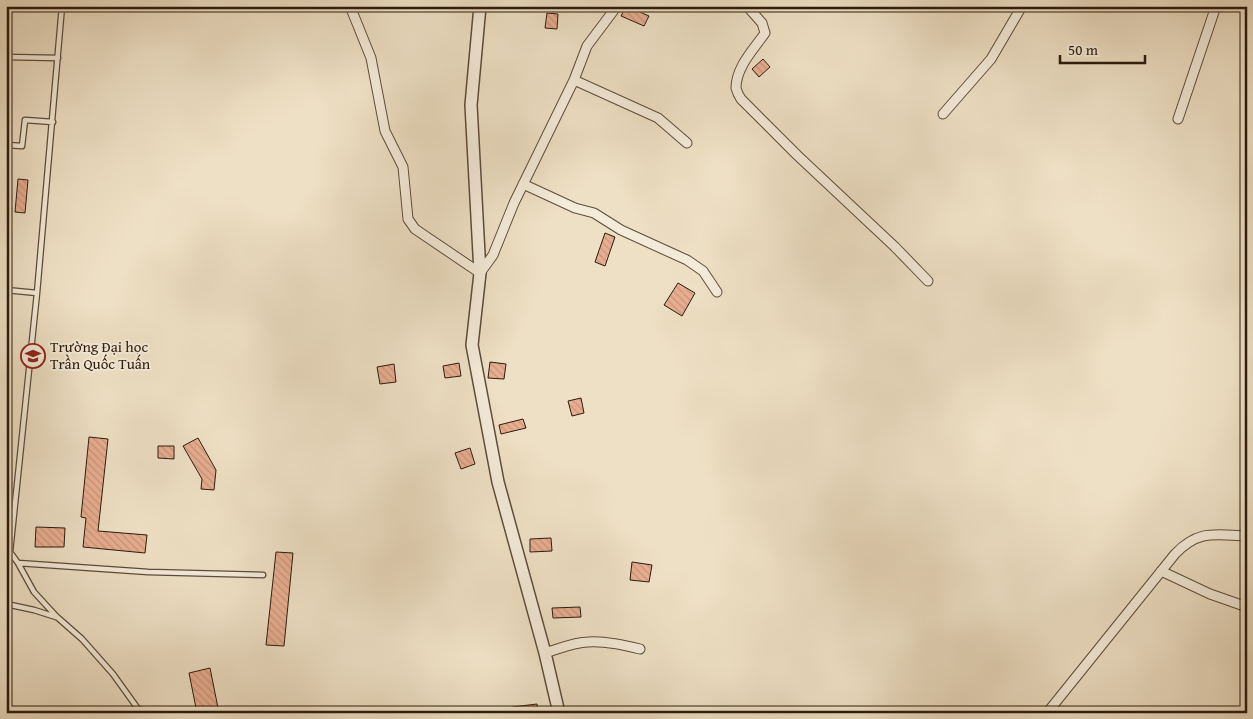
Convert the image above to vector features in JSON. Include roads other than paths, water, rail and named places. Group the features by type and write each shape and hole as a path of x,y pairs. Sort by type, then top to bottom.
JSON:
{"street":[{"path":"350,6 371,58 385,131 404,168 408,219 415,229 480,273"},
{"path":"480,6 471,105 480,273 472,345 498,482 560,713"},
{"path":"480,273 493,255 523,184 574,80 587,46 617,6"},
{"path":"747,6 762,23 765,33 744,62 736,89 741,99 796,155 895,247 928,281"},
{"path":"943,114 991,59 1022,6"},
{"path":"1178,119 1216,6"},
{"path":"574,80 658,118 687,142"},
{"path":"523,184 575,208 594,213 621,230 687,260 703,271 716,292"},
{"path":"1047,713 1175,554 1191,540 1209,535 1247,536"},
{"path":"1161,571 1210,594 1247,607"},
{"path":"545,653 575,644 590,642 640,649"}],"lane":[{"path":"6,559 10,552 37,293 62,6"},
{"path":"6,57 58,58"},
{"path":"6,145 22,146 25,120 53,122"},
{"path":"6,290 37,293"},
{"path":"10,552 34,592 57,618 82,639 113,674 141,713"},
{"path":"18,563 148,572 263,576"},
{"path":"6,604 34,610 57,618"}],"place":[{"name":"Trường Đại học Trần Quốc Tuấn","path":"33,356"}]}
